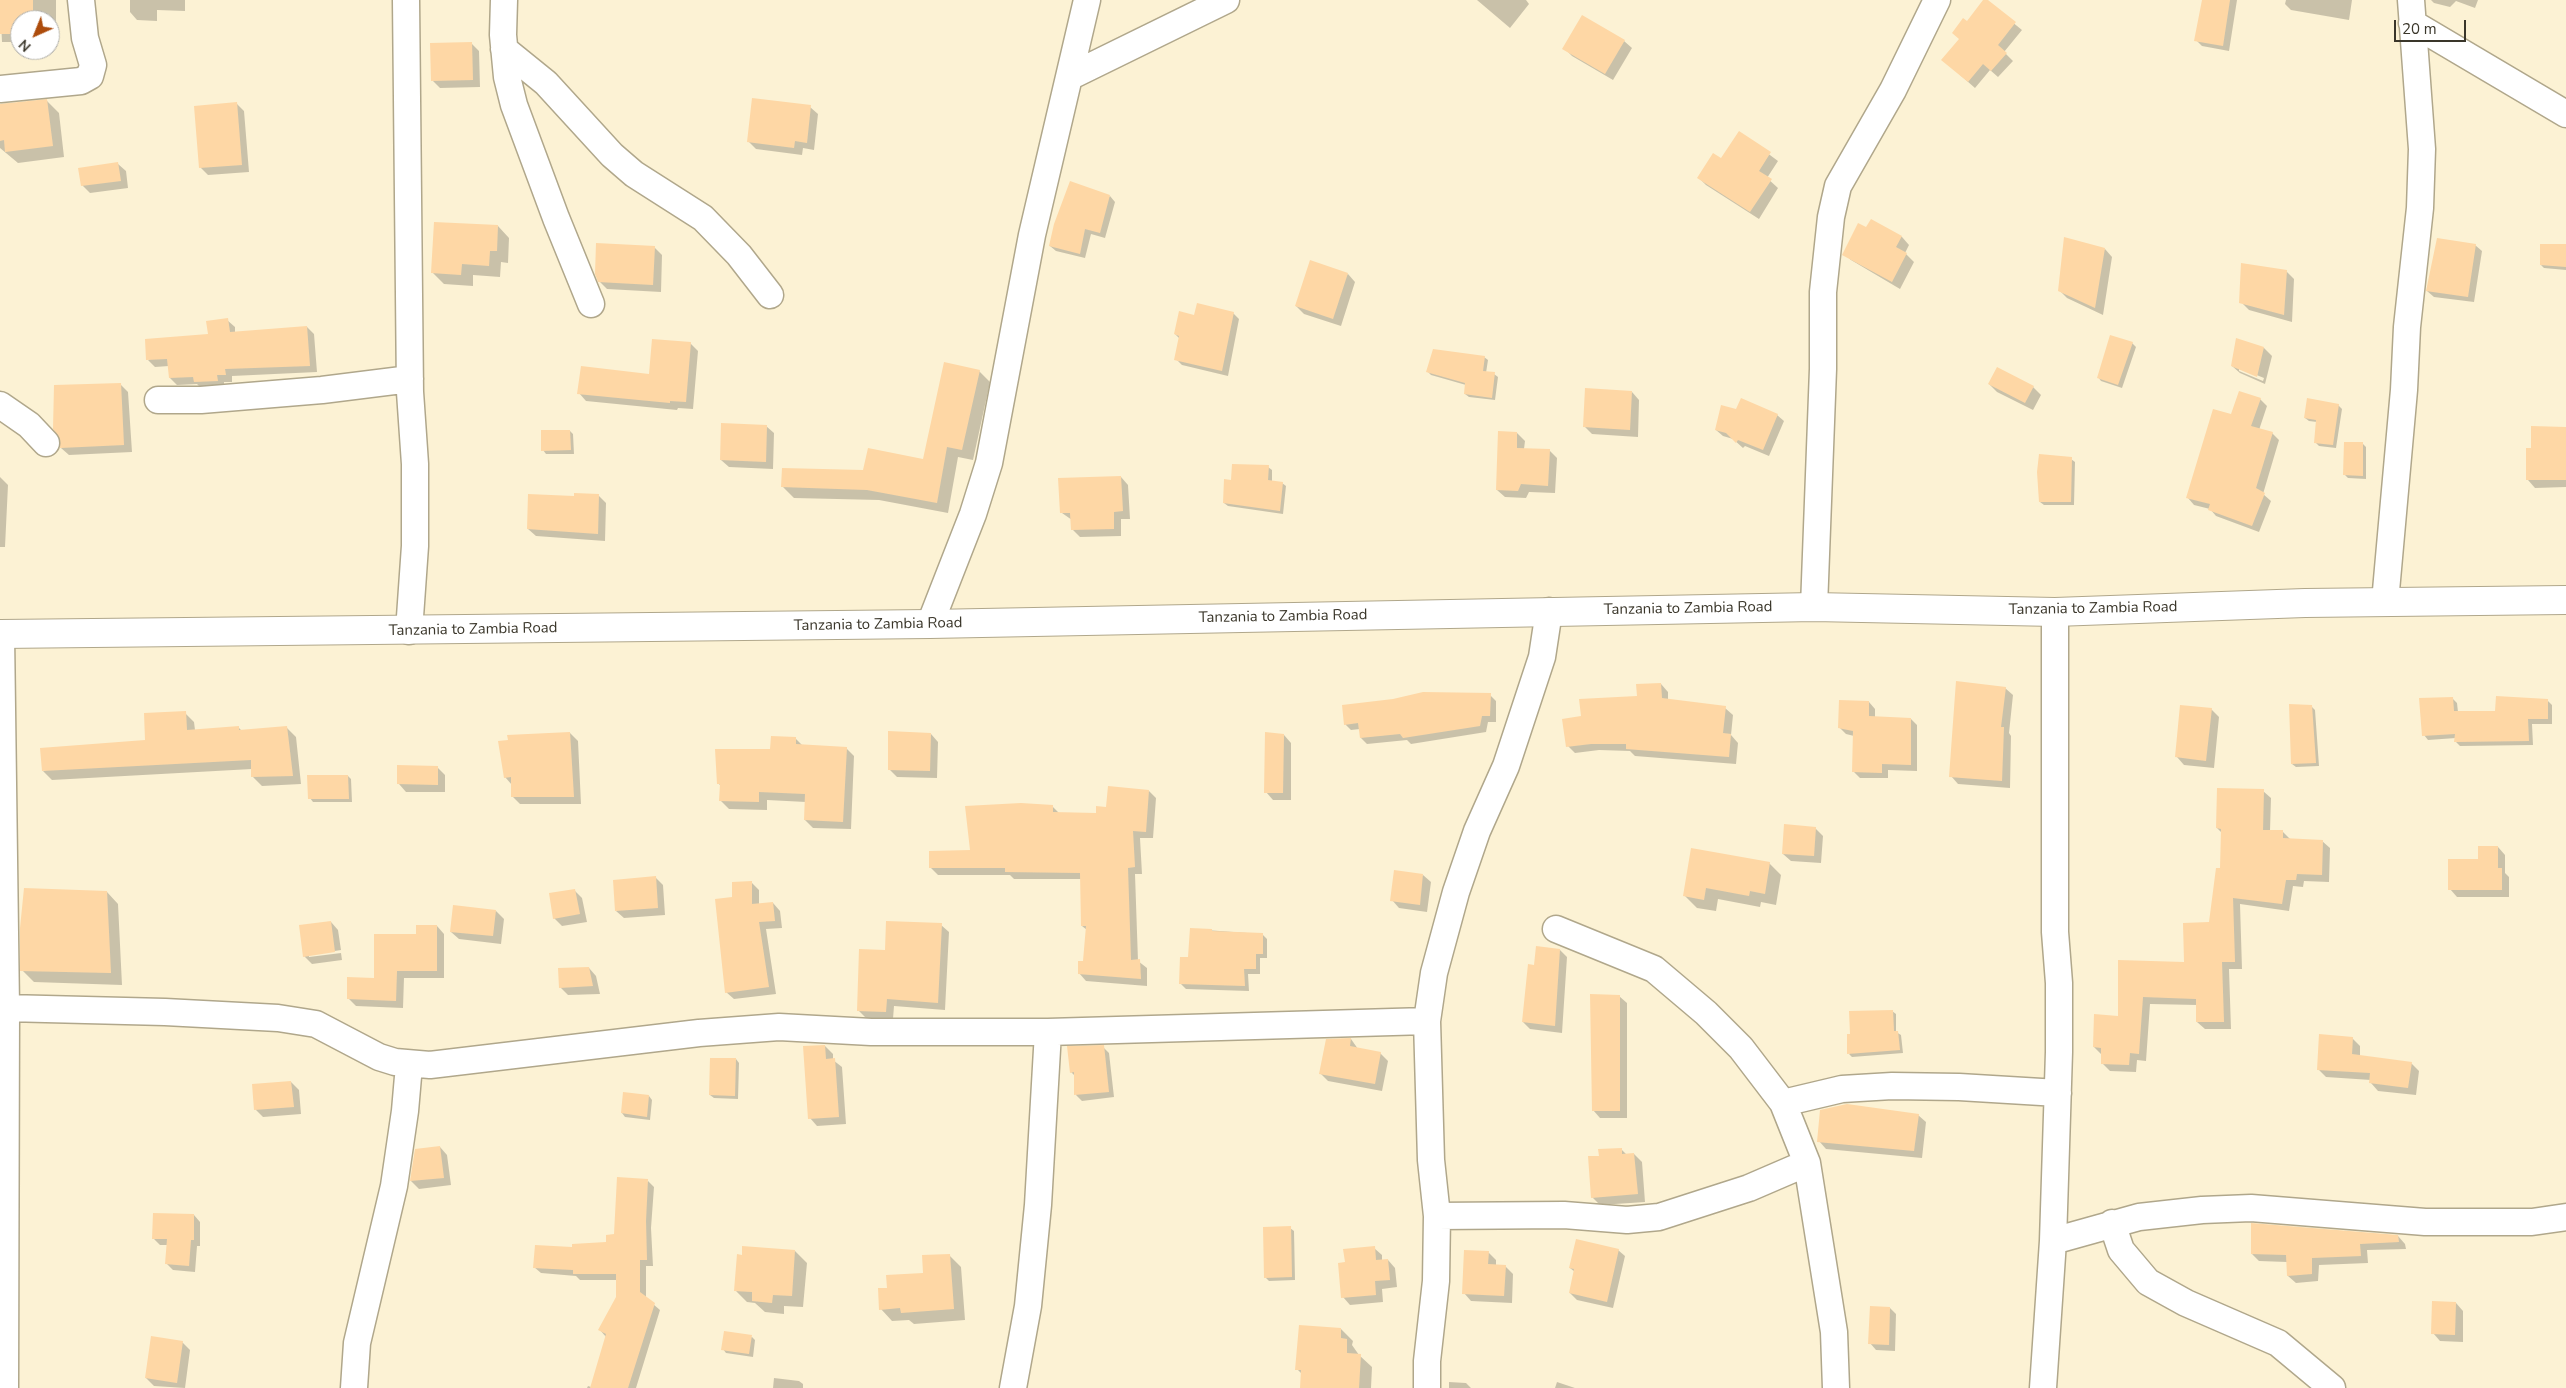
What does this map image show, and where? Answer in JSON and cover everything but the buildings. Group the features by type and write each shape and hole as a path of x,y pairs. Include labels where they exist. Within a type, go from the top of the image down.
{"highway":[{"name":"Tanzania to Zambia Road","path":"1,634 930,624 1814,607 2056,612 2385,602 2566,600"}],"street":[{"path":"0,89 72,83 90,76 93,65 85,38 81,0"},
{"path":"406,0 410,379 415,464 414,546 409,631"},
{"path":"504,0 504,49 507,77 514,105 556,218 591,304"},
{"path":"930,624 973,514 989,463 1032,235 1088,0"},
{"path":"1069,77 1226,0"},
{"path":"1814,607 1823,369 1823,292 1830,217 1838,186 1893,90 1937,0"},
{"path":"2411,12 2566,114"},
{"path":"2385,602 2404,390 2407,327 2420,208 2422,149 2411,12"},
{"path":"504,49 526,64 546,83 612,155 634,174 703,218 739,255 770,295"},
{"path":"158,400 201,400 322,390 410,379"},
{"path":"0,404 29,426 46,443"},
{"path":"1426,1388 1436,1281 1437,1216 1431,1160 1427,1021 1434,973 1456,892 1477,831 1506,766 1542,657 1549,612"},
{"path":"2043,1388 2054,1241 2060,983 2055,932 2056,612"},
{"path":"1,634 6,1008 5,1388"},
{"path":"1556,928 1654,970 1706,1013 1741,1048 1783,1103 1807,1163 1819,1225 1834,1332 1836,1388"},
{"path":"6,1008 165,1012 278,1018 316,1024 379,1057 409,1065 430,1065 690,1034 778,1026 871,1032 1048,1032 1427,1021"},
{"path":"1013,1388 1028,1306 1038,1205 1048,1032"},
{"path":"354,1388 357,1343 394,1186 405,1111 409,1065"},
{"path":"1783,1103 1842,1089 1892,1086 1959,1087 2058,1093"},
{"path":"1437,1216 1564,1215 1627,1220 1659,1217 1749,1188 1807,1163"},
{"path":"2054,1241 2112,1223 2139,1217 2202,1210 2251,1208 2425,1222 2532,1222 2566,1217"},
{"path":"2112,1223 2121,1250 2148,1282 2186,1303 2278,1342 2332,1388"}]}
